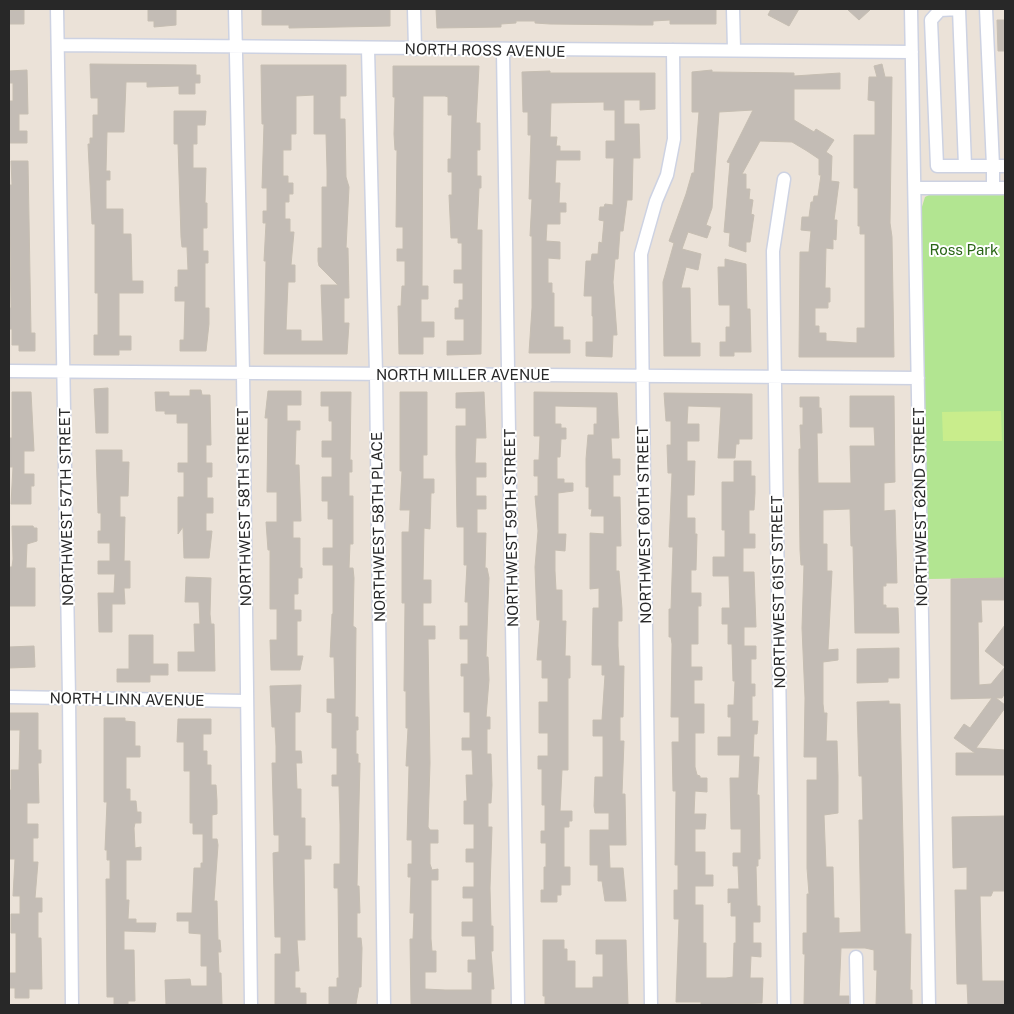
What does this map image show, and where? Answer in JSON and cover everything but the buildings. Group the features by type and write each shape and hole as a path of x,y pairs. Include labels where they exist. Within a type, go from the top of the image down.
{"street":[{"name":"NORTHWEST 57TH STREET","path":"57,9 69,697 72,1005"},
{"name":"NORTHWEST 58TH STREET","path":"235,9 251,1005"},
{"path":"414,9 415,49"},
{"path":"734,9 734,50"},
{"name":"NORTHWEST 62ND STREET","path":"911,9 929,1005"},
{"path":"965,166 959,9 940,10 931,20 936,166 965,166 999,166"},
{"path":"915,188 999,188 999,166 986,9"},
{"name":"NORTH ROSS AVENUE","path":"58,45 503,51 734,50 912,52"},
{"name":"NORTHWEST 58TH PLACE","path":"368,49 376,373 384,1005"},
{"name":"NORTHWEST 60TH STREET","path":"651,1005 641,254 656,201 667,175 674,139 673,50"},
{"name":"NORTHWEST 59TH STREET","path":"503,51 518,1005"},
{"name":"NORTHWEST 61ST STREET","path":"784,179 773,251 784,1005"},
{"name":"NORTH MILLER AVENUE","path":"9,371 918,378"},
{"name":"NORTH LINN AVENUE","path":"9,697 246,701"},
{"path":"856,957 857,1005"}],"green space":[{"name":"Ross Park","path":"931,194 1005,195 1005,578 927,579 921,210 925,197"},
{"path":"1001,411 1002,441 943,441 942,412"}]}
